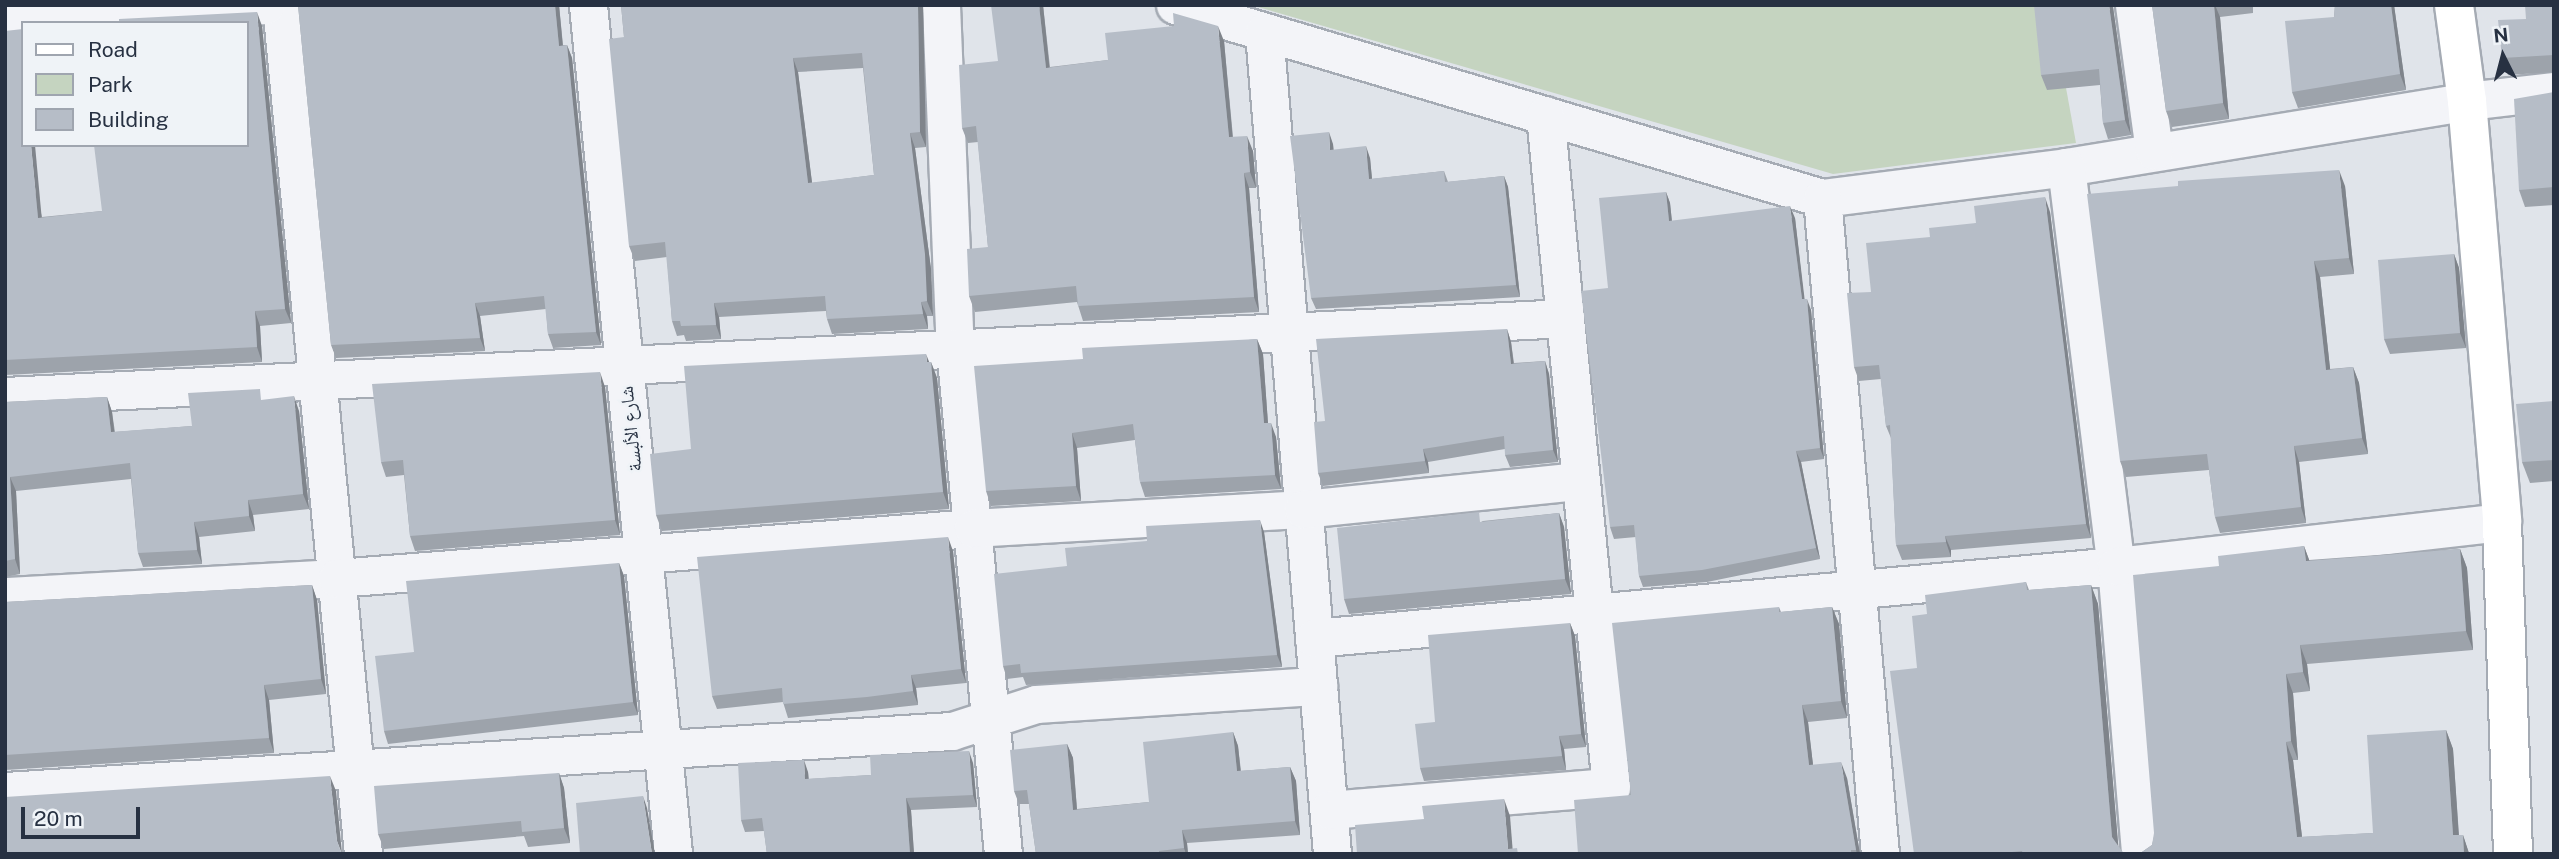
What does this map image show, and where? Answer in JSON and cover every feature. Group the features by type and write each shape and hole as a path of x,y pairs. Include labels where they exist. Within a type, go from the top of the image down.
{"main road":[{"path":"2454,5 2467,101 2502,522 2513,854"}],"street":[{"path":"5,20 266,5"},
{"path":"281,5 363,854"},
{"name":"شارع الألبسة","path":"588,5 673,854"},
{"path":"941,5 955,348 1003,854"},
{"path":"1175,5 1822,198 2066,167 2467,101 2554,92"},
{"path":"2134,5 2154,151"},
{"path":"1264,32 1332,854"},
{"path":"1329,810 1611,787 1545,116"},
{"path":"2066,167 2116,566 2140,854"},
{"path":"1822,198 1857,587 1857,621 1880,854"},
{"path":"5,396 1565,318"},
{"path":"5,596 337,578 973,528 1303,509 1581,481"},
{"path":"1314,638 1596,614 1857,587 2116,566 2502,522"},
{"path":"5,791 355,770 662,747 952,731 988,717 1036,704 1318,686"}],"green space":[{"path":"1251,5 2051,5 2076,143 1833,174"}],"building":[{"path":"298,5 555,5 559,46 567,45 596,332 548,334 544,296 475,303 480,338 331,345"},
{"path":"621,5 918,5 920,132 910,133 925,254 927,301 921,302 923,314 827,319 825,296 714,303 716,325 681,326 680,321 672,321 665,242 629,246 609,39 624,37","holes":["862,53 874,175 808,183 793,58"]},
{"path":"991,5 1039,5 1046,68 1108,60 1105,33 1174,26 1173,13 1218,26 1229,137 1247,136 1250,172 1244,173 1254,297 1078,306 1076,286 969,296 967,249 988,247 976,126 962,128 959,65 998,61"},
{"path":"2034,5 2109,5 2125,120 2103,123 2099,69 2041,75"},
{"path":"2152,5 2214,5 2223,103 2166,111"},
{"path":"2335,5 2391,5 2400,74 2292,92 2285,21 2334,17"},
{"path":"2525,5 2554,5 2554,55 2502,58 2498,20 2526,19"},
{"path":"257,12 285,309 255,311 257,347 5,360 5,31 21,29 21,147 31,147 38,218 102,211 94,147 248,147 248,21 119,19"},
{"path":"2554,92 2554,187 2519,190 2514,99"},
{"path":"1329,132 1330,150 1366,146 1369,179 1444,171 1445,182 1504,176 1516,285 1311,298 1290,136"},
{"path":"2339,170 2349,258 2314,261 2326,370 2353,367 2362,438 2294,446 2301,507 2215,517 2207,454 2120,461 2087,194 2178,186 2178,181"},
{"path":"1666,192 1669,221 1790,206 1802,299 1807,299 1820,448 1796,451 1816,548 1702,570 1639,576 1634,525 1610,527 1581,291 1608,288 1599,198"},
{"path":"2045,197 2086,524 1945,536 1946,542 1896,545 1890,425 1886,426 1879,365 1854,367 1847,293 1871,292 1866,243 1930,237 1929,228 1976,223 1974,206"},
{"path":"2454,254 2460,333 2384,339 2378,260"},
{"path":"1507,329 1511,364 1545,361 1553,450 1505,455 1504,436 1423,449 1425,461 1318,473 1314,422 1325,421 1316,339"},
{"path":"1257,339 1264,423 1271,423 1275,475 1140,482 1133,424 1072,433 1076,486 986,491 974,366 1083,359 1082,348"},
{"path":"926,354 927,362 931,362 943,492 656,515 650,454 691,449 684,366"},
{"path":"600,372 615,520 410,536 403,460 381,462 372,384"},
{"path":"260,389 261,400 294,396 303,494 248,500 249,516 194,522 197,550 138,553 130,463 10,477 15,559 5,561 5,402 107,397 111,432 192,426 188,393"},
{"path":"2554,401 2554,460 2522,462 2516,404"},
{"path":"1479,512 1480,522 1559,513 1565,579 1344,599 1337,528"},
{"path":"1260,520 1277,655 1021,673 1020,664 1003,666 994,574 1067,566 1065,548 1147,541 1146,526"},
{"path":"948,537 961,669 911,675 913,691 867,697 783,704 782,688 712,696 697,557"},
{"path":"2304,546 2306,561 2460,549 2466,631 2300,645 2303,672 2286,674 2291,741 2286,742 2297,837 2373,833 2367,735 2446,730 2453,835 2463,835 2464,854 2139,854 2152,845 2154,833 2133,575 2219,566 2218,556"},
{"path":"619,563 633,702 384,731 375,656 414,652 406,581"},
{"path":"2026,582 2027,590 2091,585 2112,837 2124,854 2023,854 2022,851 1992,854 1914,854 1890,671 1917,668 1912,616 1927,614 1925,595"},
{"path":"312,585 321,679 264,685 269,738 5,755 5,602"},
{"path":"1779,607 1779,612 1832,607 1841,701 1802,705 1809,765 1841,762 1856,850 1851,850 1851,854 1578,854 1574,800 1631,795 1612,623"},
{"path":"1570,623 1581,734 1559,736 1562,756 1420,768 1415,724 1435,722 1428,635"},
{"path":"1233,732 1237,771 1290,767 1295,821 1182,830 1184,848 1159,851 1159,854 1036,854 1027,790 1014,791 1010,750 1067,744 1073,810 1149,802 1143,742"},
{"path":"969,751 973,795 906,798 910,854 767,854 762,818 741,820 738,763 804,760 805,779 871,775 870,755"},
{"path":"559,773 564,828 522,832 521,821 378,834 374,786"},
{"path":"330,776 337,841 344,854 5,854 5,797"},
{"path":"643,796 652,854 580,854 576,803"},
{"path":"1504,799 1508,849 1517,848 1518,854 1357,854 1355,825 1424,819 1422,806"}]}
